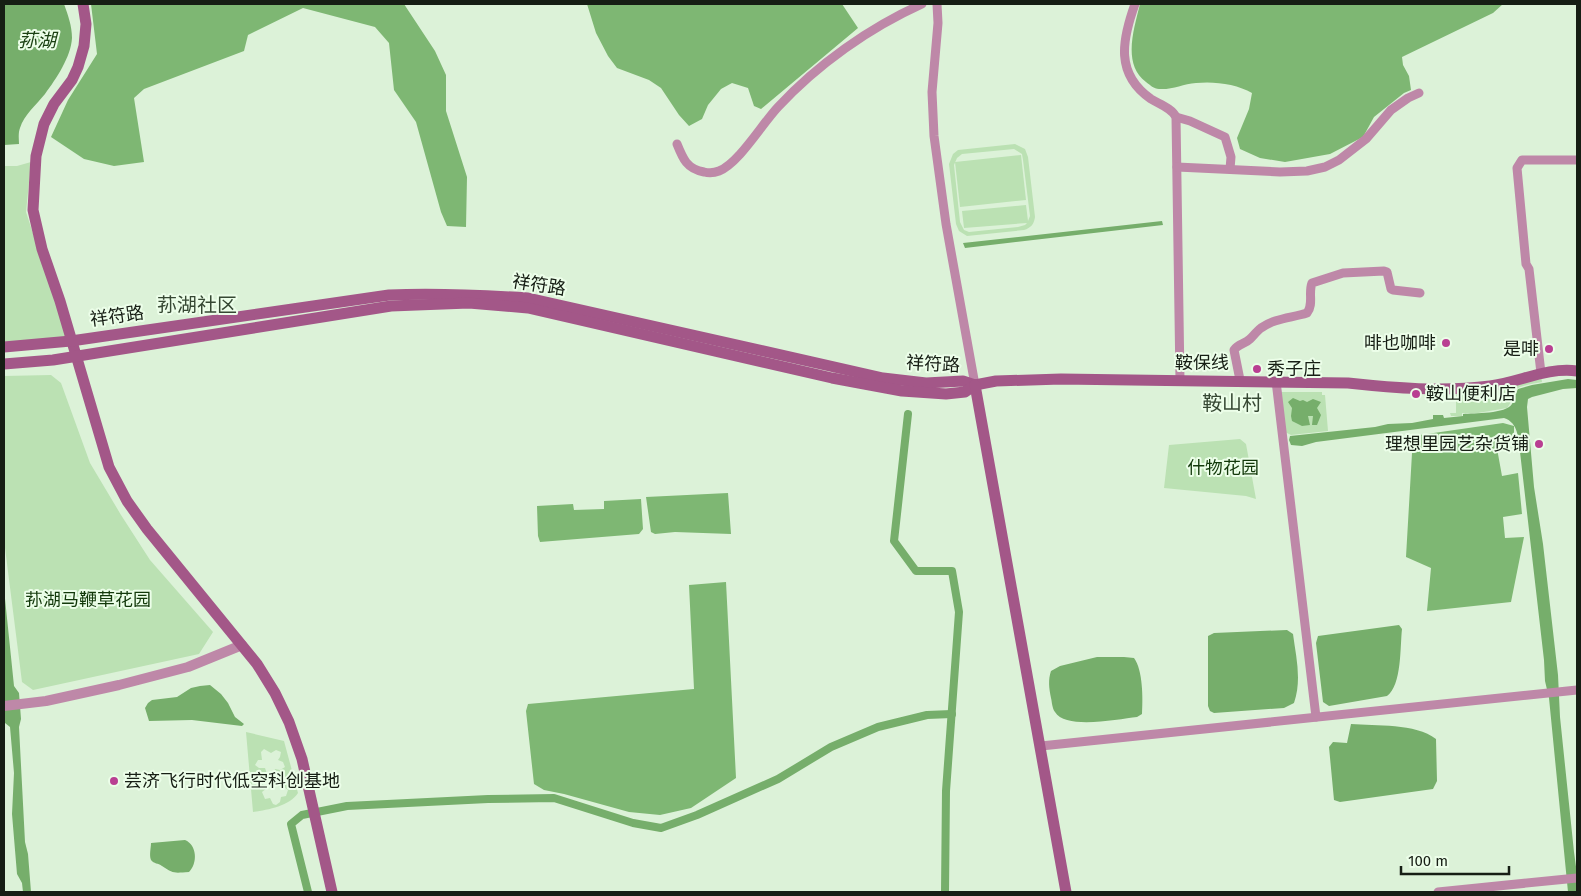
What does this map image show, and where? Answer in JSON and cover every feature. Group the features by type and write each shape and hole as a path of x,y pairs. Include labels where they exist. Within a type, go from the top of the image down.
{"main road":[{"path":"82,4 86,24 84,46 75,73 54,104 44,124 36,156 33,210 42,249 72,340 109,467 127,501 147,529 257,664 276,693 302,759 332,892"},
{"name":"祥符路","path":"4,348 389,295 470,294 528,298 883,378 926,383 963,381 975,385"},
{"name":"祥符路","path":"4,364 53,360 391,306 469,303 528,308 804,372 895,390 946,394 965,392 975,385"},
{"name":"鞍保线","path":"975,385 996,381 1061,379 1240,380 1348,382 1383,386 1465,389 1492,386 1540,373 1577,371"},
{"path":"975,385 1066,892"}],"street":[{"path":"677,144 688,166 696,171 708,173 718,171 730,164 778,107 822,66 864,35 898,14 922,4"},
{"path":"937,4 938,23 932,92 934,136 946,224 975,385"},
{"path":"1135,4 1125,43 1124,53 1127,71 1131,80 1138,88 1174,113 1176,117 1180,380"},
{"path":"1177,166 1289,172 1325,167 1339,160 1366,139 1391,110 1419,93"},
{"path":"1176,117 1226,137 1231,157 1230,169"},
{"path":"1540,373 1530,269 1526,264 1517,168 1522,160 1577,160"},
{"path":"1240,380 1235,347 1250,339 1268,323 1306,313 1310,308 1310,286 1312,283 1343,274 1384,271 1389,275 1392,290 1420,293"},
{"path":"1276,381 1316,717"},
{"path":"4,706 46,701 118,685 188,667 242,645"},
{"path":"1040,746 1577,690"},
{"path":"1438,892 1577,878"}],"green space":[{"path":"1015,144 1025,149 1028,157 1035,217 1030,227 1024,230 967,236 959,231 956,224 949,164 953,154 958,150","holes":["1014,149 1022,154 1030,216 1028,221 1026,205 962,211 964,228 1027,223 1018,227 969,232 964,230 960,222 954,165 957,158 962,154"]},
{"path":"1021,155 1026,200 960,207 955,162"},
{"path":"31,162 26,212 67,337 4,343 4,166 17,166"},
{"name":"荪湖马鞭草花园","path":"51,375 61,383 90,463 121,515 150,560 213,632 199,654 33,690 22,682 4,540 4,376"},
{"path":"1541,375 1542,382 1522,386 1515,390 1507,408 1478,413 1462,413 1462,416 1451,416 1450,413 1456,413 1456,391"},
{"path":"1281,392 1322,392 1322,395 1325,395 1328,431 1291,435 1285,432"},
{"name":"什物花园","path":"1240,439 1246,444 1256,499 1246,496 1164,488 1169,445"},
{"path":"246,732 284,741 298,793 284,804 271,809 253,812","holes":["264,749 271,753 276,750 281,752 278,760 283,762 285,767 280,770 275,769 271,776 267,774 265,768 259,768 255,765 258,760 262,760 261,752","275,777 281,777 284,782 283,786 288,790 286,796 281,797 280,802 276,805 273,804 270,798 265,799 262,792 267,788 263,785 264,780 269,779 273,782"]}],"shaded area":[{"path":"91,4 404,4 435,51 446,75 446,111 467,177 466,227 447,226 441,212 416,122 394,90 389,43 375,27 303,8 248,35 244,51 144,89 134,98 144,162 114,166 84,159 51,137 68,100 97,54"},
{"path":"587,4 842,4 858,28 761,109 754,106 748,88 732,83 721,89 708,105 702,119 689,126 679,115 661,88 649,80 617,68 608,56 596,33"},
{"path":"1140,4 1503,4 1493,13 1402,57 1403,65 1409,76 1411,90 1404,93 1374,117 1363,137 1330,154 1285,162 1260,158 1240,149 1237,138 1249,109 1252,93 1232,85 1210,82 1157,89 1139,75 1134,66 1132,46"},
{"path":"1503,423 1514,426 1514,440 1496,443 1502,476 1518,473 1522,514 1503,517 1505,538 1524,537 1511,602 1427,611 1431,568 1406,557 1413,436"},
{"path":"728,493 731,534 675,532 655,534 651,532 646,497"},
{"path":"641,499 643,529 639,534 540,542 537,506 573,504 574,510 604,509 604,501"},
{"path":"726,582 736,778 691,808 660,815 629,812 544,790 534,784 526,711 528,704 694,689 689,585"}],"water":[{"name":"荪湖","path":"4,4 64,4 71,25 72,38 69,53 58,75 22,123 19,132 19,144 4,145"},
{"path":"1162,221 1163,225 965,248 963,243"},
{"path":"1568,379 1577,380 1577,388 1563,389 1532,397 1528,399 1527,407 1534,487 1543,544 1558,675 1560,717 1577,874 1577,892 1568,892 1549,698 1545,681 1520,452 1518,437 1513,424 1504,418 1316,442 1302,446 1291,445 1289,440 1290,436 1388,424 1412,423 1433,419 1433,415 1443,415 1444,418 1503,410 1512,404 1518,389"},
{"path":"1293,398 1307,402 1313,399 1321,402 1317,408 1321,415 1317,425 1312,425 1313,416 1308,416 1310,425 1302,426 1292,421 1292,408 1288,402"},
{"path":"4,589 14,686 19,693 25,842 28,854 31,892 23,892 22,883 17,874 12,814 14,773 10,727 5,723 4,715"},
{"path":"1399,625 1402,629 1398,675 1392,691 1387,696 1329,706 1323,702 1316,643 1318,636"},
{"path":"1287,630 1293,634 1298,668 1298,686 1294,703 1284,708 1214,713 1210,711 1208,706 1208,636 1214,633"},
{"path":"1097,657 1134,658 1141,677 1142,714 1137,717 1118,720 1081,722 1070,721 1055,712 1049,687 1051,671 1060,666"},
{"path":"210,685 221,694 235,717 244,724 242,726 192,720 149,721 145,708 152,700 177,697 191,688"},
{"path":"1351,724 1406,728 1417,730 1436,739 1437,781 1433,789 1340,802 1334,800 1329,747 1333,742 1347,743"},
{"path":"185,840 192,846 195,854 194,864 189,872 172,872 151,860 151,843"}],"waterway":[{"path":"908,414 894,541 916,571 952,571 959,612 946,791 945,892"},
{"path":"308,892 291,824 302,815 347,806 488,799 554,798 633,823 661,828 697,815 778,779 831,747 878,727 927,715 952,714"}],"place":[{"name":"啡也咖啡","path":"1446,343"},
{"name":"是啡","path":"1549,349"},
{"name":"秀子庄","path":"1257,369"},
{"name":"鞍山便利店","path":"1416,394"},
{"name":"理想里园艺杂货铺","path":"1539,444"},
{"name":"芸济飞行时代低空科创基地","path":"114,781"}],"district":[{"name":"荪湖社区","path":"197,305"},
{"name":"鞍山村","path":"1232,403"}]}
